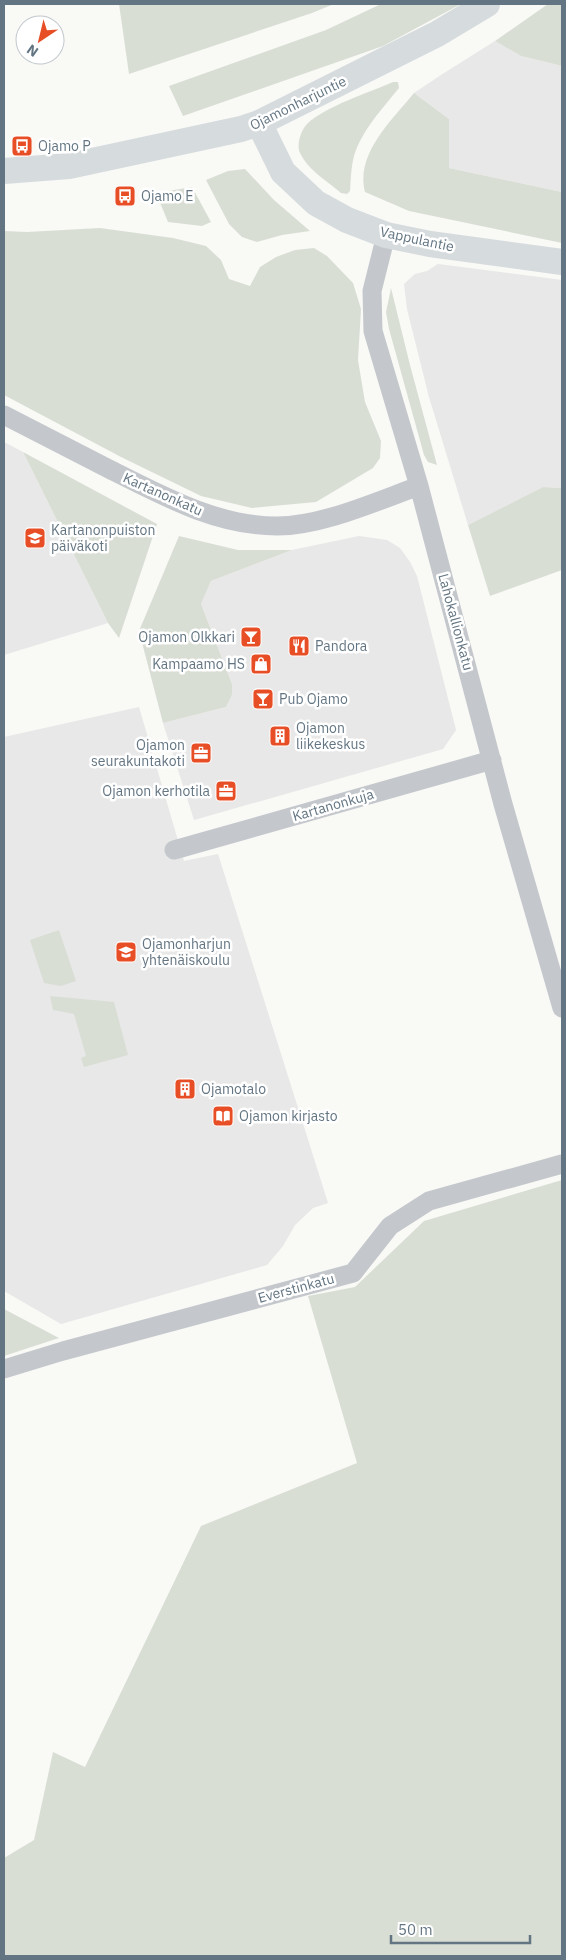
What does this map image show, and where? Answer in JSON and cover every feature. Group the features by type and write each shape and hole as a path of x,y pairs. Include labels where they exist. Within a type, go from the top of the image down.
{"main road":[{"name":"Ojamonharjuntie","path":"4,171 69,166 241,129 258,123 437,34 487,4"},
{"name":"Vappulantie","path":"258,123 283,172 316,203 347,220 386,235 430,244 562,262"}],"street":[{"name":"Lahokallionkatu","path":"386,235 372,291 373,331 420,486 492,760 562,1008"},
{"name":"Kartanonkatu","path":"4,415 181,504 213,516 245,523 278,526 315,520 351,510 420,486"},
{"name":"Kartanonkuja","path":"174,850 492,760"},
{"name":"Everstinkatu","path":"4,1369 73,1348 352,1273 390,1226 429,1201 562,1164"}],"shaded area":[{"path":"119,4 334,4 129,74"},
{"path":"381,4 461,4 383,46 183,116 169,86 326,30"},
{"path":"548,4 562,4 562,66 521,56 495,41"},
{"path":"495,41 521,56 562,66 562,192 449,168 449,119 414,93"},
{"path":"393,82 398,82 399,88 362,137 353,160 350,191 347,194 341,193 313,170 303,159 299,146 303,130 307,124 324,112"},
{"path":"414,93 449,119 449,168 562,192 562,243 409,211 365,192 363,178 365,164 370,151 386,126"},
{"path":"245,169 274,200 310,231 282,235 257,242 242,237 229,224 206,180 228,171"},
{"path":"192,187 211,222 202,226 168,222 156,193"},
{"path":"100,228 173,238 206,246 221,260 229,279 250,286 260,267 276,257 295,250 314,248 327,256 353,283 361,309 358,360 365,402 381,441 380,458 373,468 316,502 252,508 201,496 121,457 4,395 4,231 27,232"},
{"path":"438,264 562,280 562,488 543,487 468,525 429,397 407,309 404,284 415,274 427,271"},
{"path":"391,288 437,465 428,462 424,455 389,329 386,312"},
{"name":"Kartanonpuiston päiväkoti","path":"4,442 23,452 108,623 4,655"},
{"path":"23,452 157,524 119,638 108,623"},
{"path":"543,487 562,488 562,570 490,596 468,525"},
{"path":"179,536 238,550 292,550 211,581 201,604 232,684 232,695 226,707 163,723 139,631"},
{"path":"359,536 387,540 400,548 417,576 456,730 443,749 194,820 163,723 226,707 232,695 232,684 201,604 211,581 292,550"},
{"name":"Ojamonharjun yhtenäiskoulu","path":"139,707 184,861 218,854 328,1203 313,1208 295,1225 283,1246 267,1265 61,1324 4,1291 4,737"},
{"path":"59,930 76,981 61,986 44,983 30,940"},
{"path":"50,996 114,1002 128,1055 84,1067 81,1058 86,1056 74,1014 53,1010"},
{"path":"562,1180 562,1956 4,1956 4,1858 34,1840 53,1752 85,1767 201,1526 357,1463 308,1296 355,1287 424,1221"},
{"path":"4,1309 59,1338 4,1356"}],"place":[{"name":"Ojamo P","path":"22,146"},
{"name":"Ojamo E","path":"125,196"},
{"name":"Kartanonpuiston päiväkoti","path":"35,538"},
{"name":"Ojamon Olkkari","path":"251,637"},
{"name":"Pandora","path":"299,646"},
{"name":"Kampaamo HS","path":"261,664"},
{"name":"Pub Ojamo","path":"263,699"},
{"name":"Ojamon liikekeskus","path":"280,736"},
{"name":"Ojamon seurakuntakoti","path":"201,753"},
{"name":"Ojamon kerhotila","path":"226,791"},
{"name":"Ojamonharjun yhtenäiskoulu","path":"126,952"},
{"name":"Ojamotalo","path":"185,1089"},
{"name":"Ojamon kirjasto","path":"223,1116"}]}
